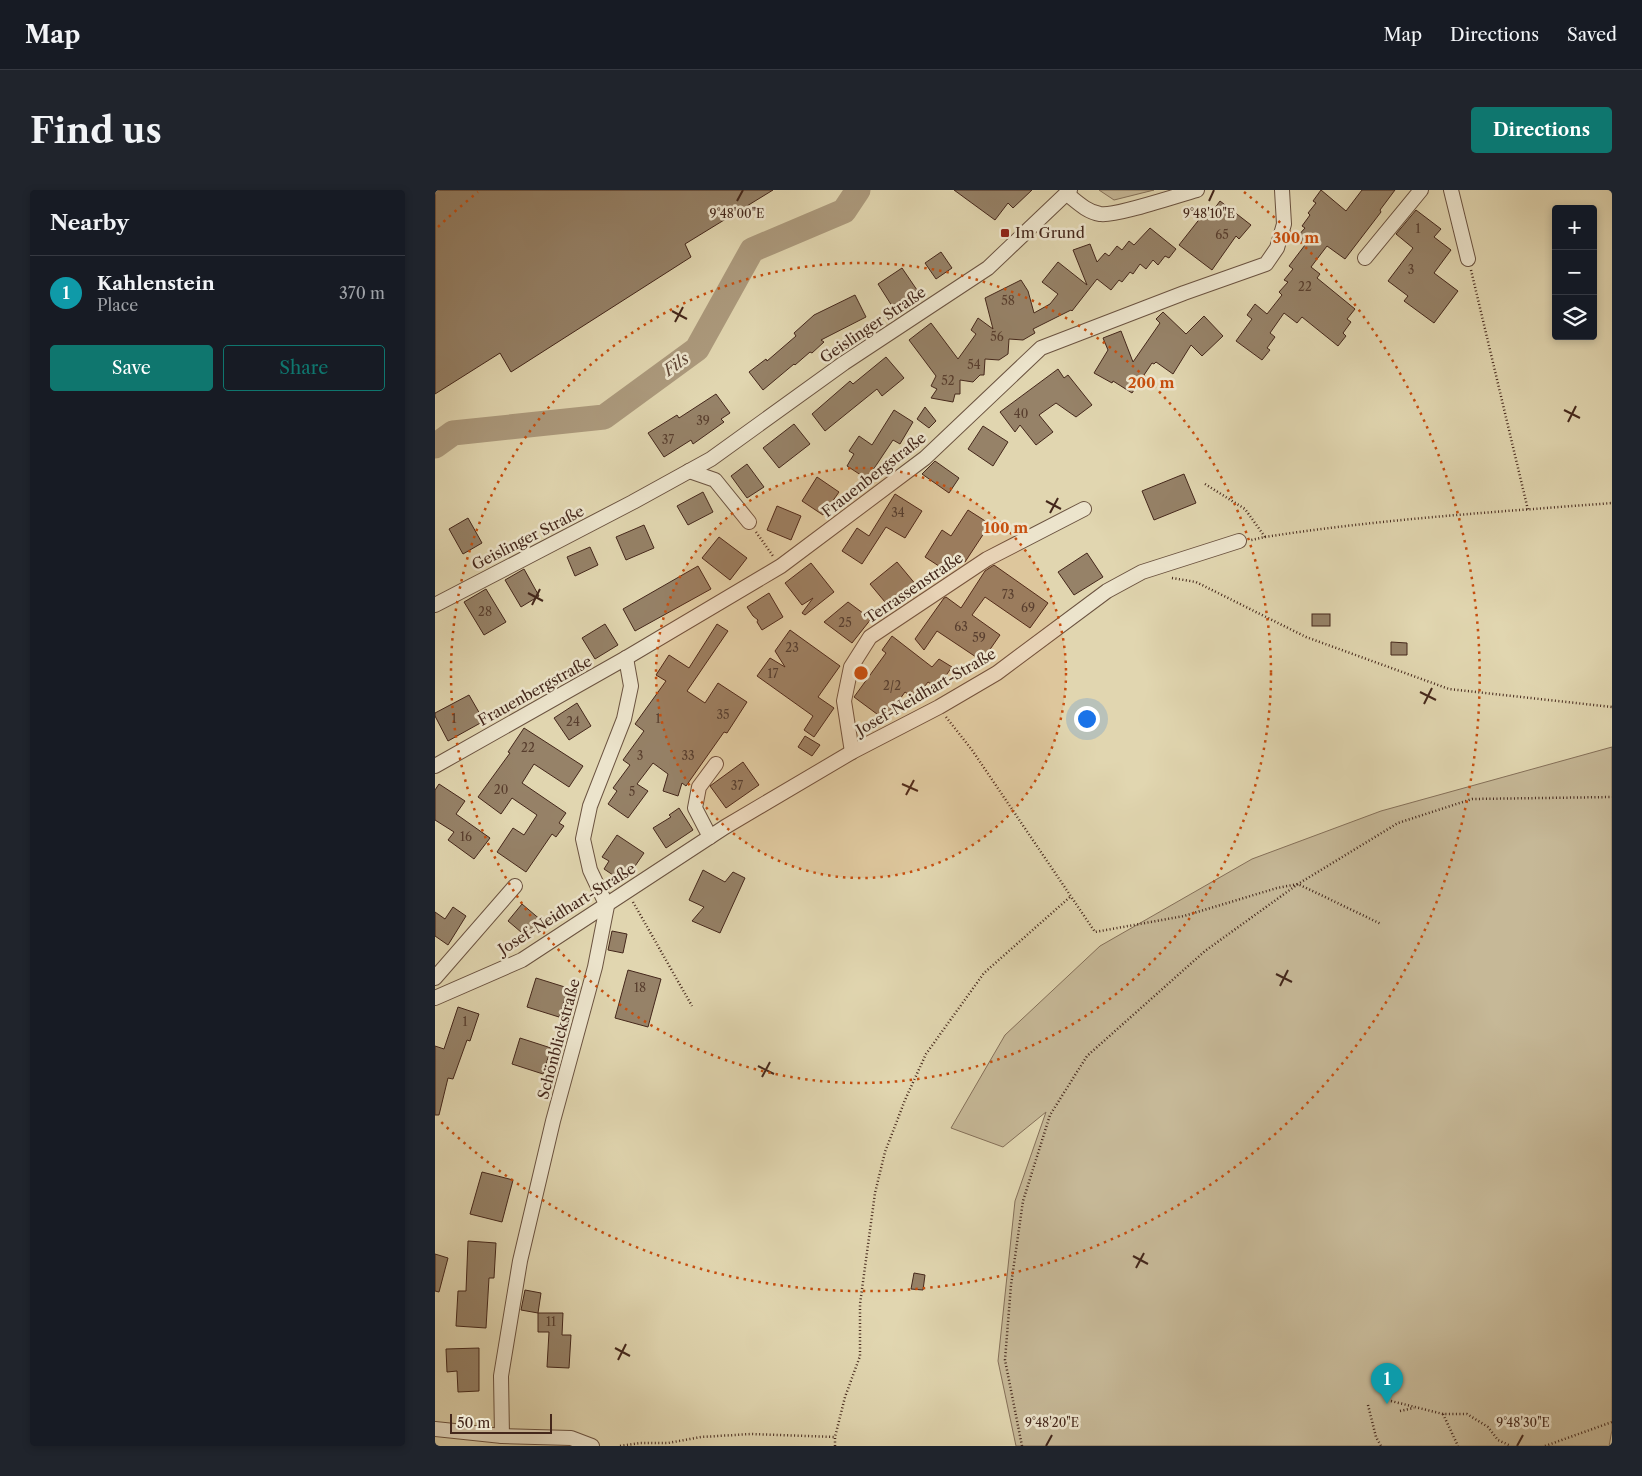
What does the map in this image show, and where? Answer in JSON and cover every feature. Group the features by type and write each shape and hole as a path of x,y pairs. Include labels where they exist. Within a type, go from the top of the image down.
{"street":[{"name":"Geislinger Straße","path":"435,605 633,502 711,459 844,363 988,268 1069,192 1090,211 1101,215 1197,190"},
{"name":"Frauenbergstraße","path":"437,762 626,658 781,566 917,464 1041,348 1184,293 1266,264 1277,248 1284,224 1282,190"},
{"path":"1365,258 1421,190"},
{"path":"1451,190 1468,259"},
{"path":"689,471 715,480 752,526"},
{"name":"Terrassenstraße","path":"852,752 844,701 851,667 870,637 987,559 1084,509"},
{"name":"Josef-Neidhart-Straße","path":"435,998 522,960 710,837 852,752 939,708 997,673 1107,591 1142,572 1239,542"},
{"path":"607,906 590,870 583,839 590,806 624,719 631,686 626,658"},
{"path":"710,837 695,808 699,787 716,764"},
{"path":"435,978 515,886"},
{"name":"Schönblickstraße","path":"501,1436 501,1376 520,1261 553,1121 595,967 607,906"},
{"path":"435,1429 501,1436 571,1438 592,1446"}],"path":[{"path":"1468,259 1528,510"},
{"path":"1205,484 1245,509 1265,537"},
{"path":"1239,542 1320,528 1403,519 1612,503"},
{"path":"752,526 775,558"},
{"path":"1169,577 1196,582 1306,637 1449,689 1612,707"},
{"path":"939,708 972,750 1095,932 1183,916 1277,888 1298,884 1381,924"},
{"path":"1022,1446 1005,1360 1011,1285 1023,1201 1050,1115 1087,1056 1205,951 1298,884 1398,823 1472,799 1612,796"},
{"path":"627,892 692,1006"},
{"path":"835,1446 835,1437 845,1397 860,1356 860,1304 875,1193 885,1152 905,1100 926,1054 984,973 1070,897"},
{"path":"1391,1401 1443,1414 1467,1414 1488,1427 1498,1440 1511,1446"},
{"path":"1368,1405 1376,1437 1381,1446"},
{"path":"1400,1411 1416,1408"},
{"path":"1443,1414 1458,1446"},
{"path":"1545,1446 1612,1422"},
{"path":"620,1446 640,1443 668,1443 701,1437 751,1434 835,1437"}],"shaded area":[{"path":"1099,190 1154,190 1114,200"},
{"path":"1612,747 1612,1430 1609,1446 1016,1446 998,1361 1015,1201 1046,1112 1003,1147 951,1128 1005,1035 1100,946 1252,859 1381,811"}],"building":[{"path":"435,190 773,190 685,244 691,257 511,372 500,353 435,394"},
{"path":"954,190 1032,190 1013,208 1008,203 995,220"},
{"path":"1321,190 1346,211 1362,190 1395,190 1380,210 1381,212 1345,259 1327,246 1311,267 1320,274 1317,278 1355,309 1347,319 1351,322 1343,333 1346,336 1338,346 1302,317 1297,323 1284,313 1270,333 1275,337 1267,348 1270,350 1262,360 1236,341 1252,319 1247,315 1255,304 1267,314 1282,295 1279,292 1288,282 1284,280 1293,269 1289,266 1305,245 1296,238 1305,228 1302,226 1310,215 1308,213 1316,203 1313,201"},
{"path":"1220,201 1251,225 1239,239 1236,236 1212,270 1179,245 1205,212 1209,216"},
{"path":"1416,210 1441,229 1434,237 1451,250 1434,273 1458,291 1434,323 1404,301 1408,296 1388,281 1413,248 1396,234"},
{"path":"1150,228 1176,249 1169,258 1165,256 1158,265 1153,260 1146,269 1140,264 1133,274 1130,272 1122,282 1119,280 1111,290 1097,279 1072,311 1033,329 1035,333 1023,340 1009,339 1008,354 999,360 985,359 984,375 980,375 973,382 960,380 960,394 955,394 953,402 931,398 937,389 931,386 936,376 909,340 931,323 958,359 976,334 971,330 978,318 993,329 985,298 1021,280 1028,291 1034,313 1050,304 1058,294 1042,282 1058,262 1087,285 1073,250 1090,244 1097,262 1105,253 1109,256 1117,246 1122,250 1129,241 1134,245"},
{"path":"941,252 952,268 936,279 925,263"},
{"path":"902,268 917,290 892,306 878,284"},
{"path":"855,295 866,317 821,340 824,342 812,353 810,352 794,364 763,390 749,372 766,359 767,361 796,336 794,333 814,315"},
{"path":"1163,312 1186,334 1204,316 1223,336 1202,356 1191,345 1173,374 1156,362 1152,363 1132,393 1113,381 1112,383 1094,373 1108,350 1103,338 1121,331 1133,362 1160,323 1156,319"},
{"path":"886,357 904,378 882,396 877,389 825,431 812,414 850,381 853,384"},
{"path":"1058,369 1064,378 1068,375 1092,405 1076,417 1056,403 1039,415 1053,432 1036,445 1020,425 1015,432 1000,412"},
{"path":"716,394 730,413 721,419 724,422 693,444 691,440 664,457 648,433 677,415 679,418"},
{"path":"925,407 936,421 929,428 917,419"},
{"path":"894,410 913,422 900,444 893,440 867,479 847,466 854,454 849,451 859,436 872,445"},
{"path":"794,424 810,444 779,468 763,448"},
{"path":"983,426 1008,442 993,466 968,449"},
{"path":"935,461 959,478 949,493 922,474"},
{"path":"747,464 764,487 747,498 731,476"},
{"path":"1184,474 1196,503 1154,520 1142,491"},
{"path":"817,477 839,492 823,515 802,501"},
{"path":"703,492 713,512 688,525 677,506"},
{"path":"895,494 922,511 905,538 886,527 862,564 842,551 857,528 869,536"},
{"path":"777,506 801,516 791,540 767,530"},
{"path":"968,510 990,524 965,562 954,555 945,570 925,557 942,530 951,536"},
{"path":"468,518 482,543 463,554 449,529"},
{"path":"644,525 654,548 626,560 616,537"},
{"path":"719,537 747,558 730,580 702,558"},
{"path":"590,547 598,565 575,576 567,557"},
{"path":"1087,553 1103,577 1074,595 1058,572"},
{"path":"897,562 917,586 890,608 870,584"},
{"path":"811,563 834,592 805,615 802,613 813,598 802,605 785,583"},
{"path":"994,565 1048,603 1030,628 985,597 972,615 1000,635 982,661 937,631 924,650 915,639 944,598 946,597 961,608 985,571"},
{"path":"698,566 711,589 635,631 623,609"},
{"path":"524,569 539,596 521,607 505,580"},
{"path":"486,589 506,622 484,635 464,602"},
{"path":"769,593 783,617 762,630 757,622 758,620 747,607"},
{"path":"848,602 871,619 852,643 824,622"},
{"path":"1312,614 1330,614 1330,626 1312,626"},
{"path":"605,624 618,645 595,659 582,638"},
{"path":"717,624 728,631 687,691 705,703 718,683 747,702 727,733 724,732 686,786 682,783 678,796 663,791 668,774 653,763 637,784 648,791 628,818 608,804 617,791 613,788 630,765 623,760 644,731 635,724 666,681 656,675 669,655 689,668"},
{"path":"790,630 840,666 818,697 834,708 814,737 804,730 813,716 757,676 770,658 785,667 775,651"},
{"path":"892,636 932,667 939,659 952,667 937,688 928,682 915,699 905,692 885,720 854,697 886,653 882,650"},
{"path":"1391,642 1407,643 1407,655 1391,655"},
{"path":"469,695 484,721 448,741 435,713"},
{"path":"577,703 591,726 569,740 554,718"},
{"path":"524,728 583,766 569,787 534,764 522,783 566,813 559,823 564,826 556,837 552,834 526,872 497,852 513,828 524,835 537,815 512,798 501,814 478,797 510,753 508,752"},
{"path":"805,736 820,745 812,756 798,747"},
{"path":"743,762 759,785 726,808 710,786"},
{"path":"439,784 465,801 456,814 490,838 474,859 448,840 454,832 435,820 435,790"},
{"path":"679,808 693,830 666,848 653,828 671,817 669,815"},
{"path":"617,835 644,853 631,872 619,879 604,869 609,861 602,857"},
{"path":"703,870 725,882 733,872 745,878 720,933 692,921 704,907 689,900"},
{"path":"522,904 542,921 528,938 508,921"},
{"path":"453,907 466,916 448,945 435,936 435,912 445,919"},
{"path":"612,931 627,934 623,953 608,950"},
{"path":"628,970 661,979 648,1027 615,1018"},
{"path":"536,978 568,988 559,1017 527,1007"},
{"path":"458,1007 479,1014 470,1041 467,1040 453,1079 448,1078 439,1115 435,1115 435,1046 444,1049"},
{"path":"520,1038 551,1048 543,1074 512,1064"},
{"path":"482,1172 513,1180 502,1222 470,1214"},
{"path":"468,1241 496,1243 494,1278 489,1278 486,1328 456,1326 458,1291 466,1291"},
{"path":"435,1254 448,1258 439,1292 435,1291"},
{"path":"914,1273 925,1275 923,1290 911,1289"},
{"path":"525,1290 541,1293 538,1313 521,1310"},
{"path":"538,1313 563,1313 562,1335 571,1335 569,1368 547,1367 549,1332 538,1332"},
{"path":"479,1348 479,1391 458,1392 457,1371 447,1372 446,1349"}],"waterway":[{"name":"Fils","path":"435,446 453,433 604,417 697,349 752,250 844,211 858,190"}],"place":[{"name":"Im Grund","path":"1005,233"},
{"name":"Kahlenstein","path":"1387,1404"}]}
